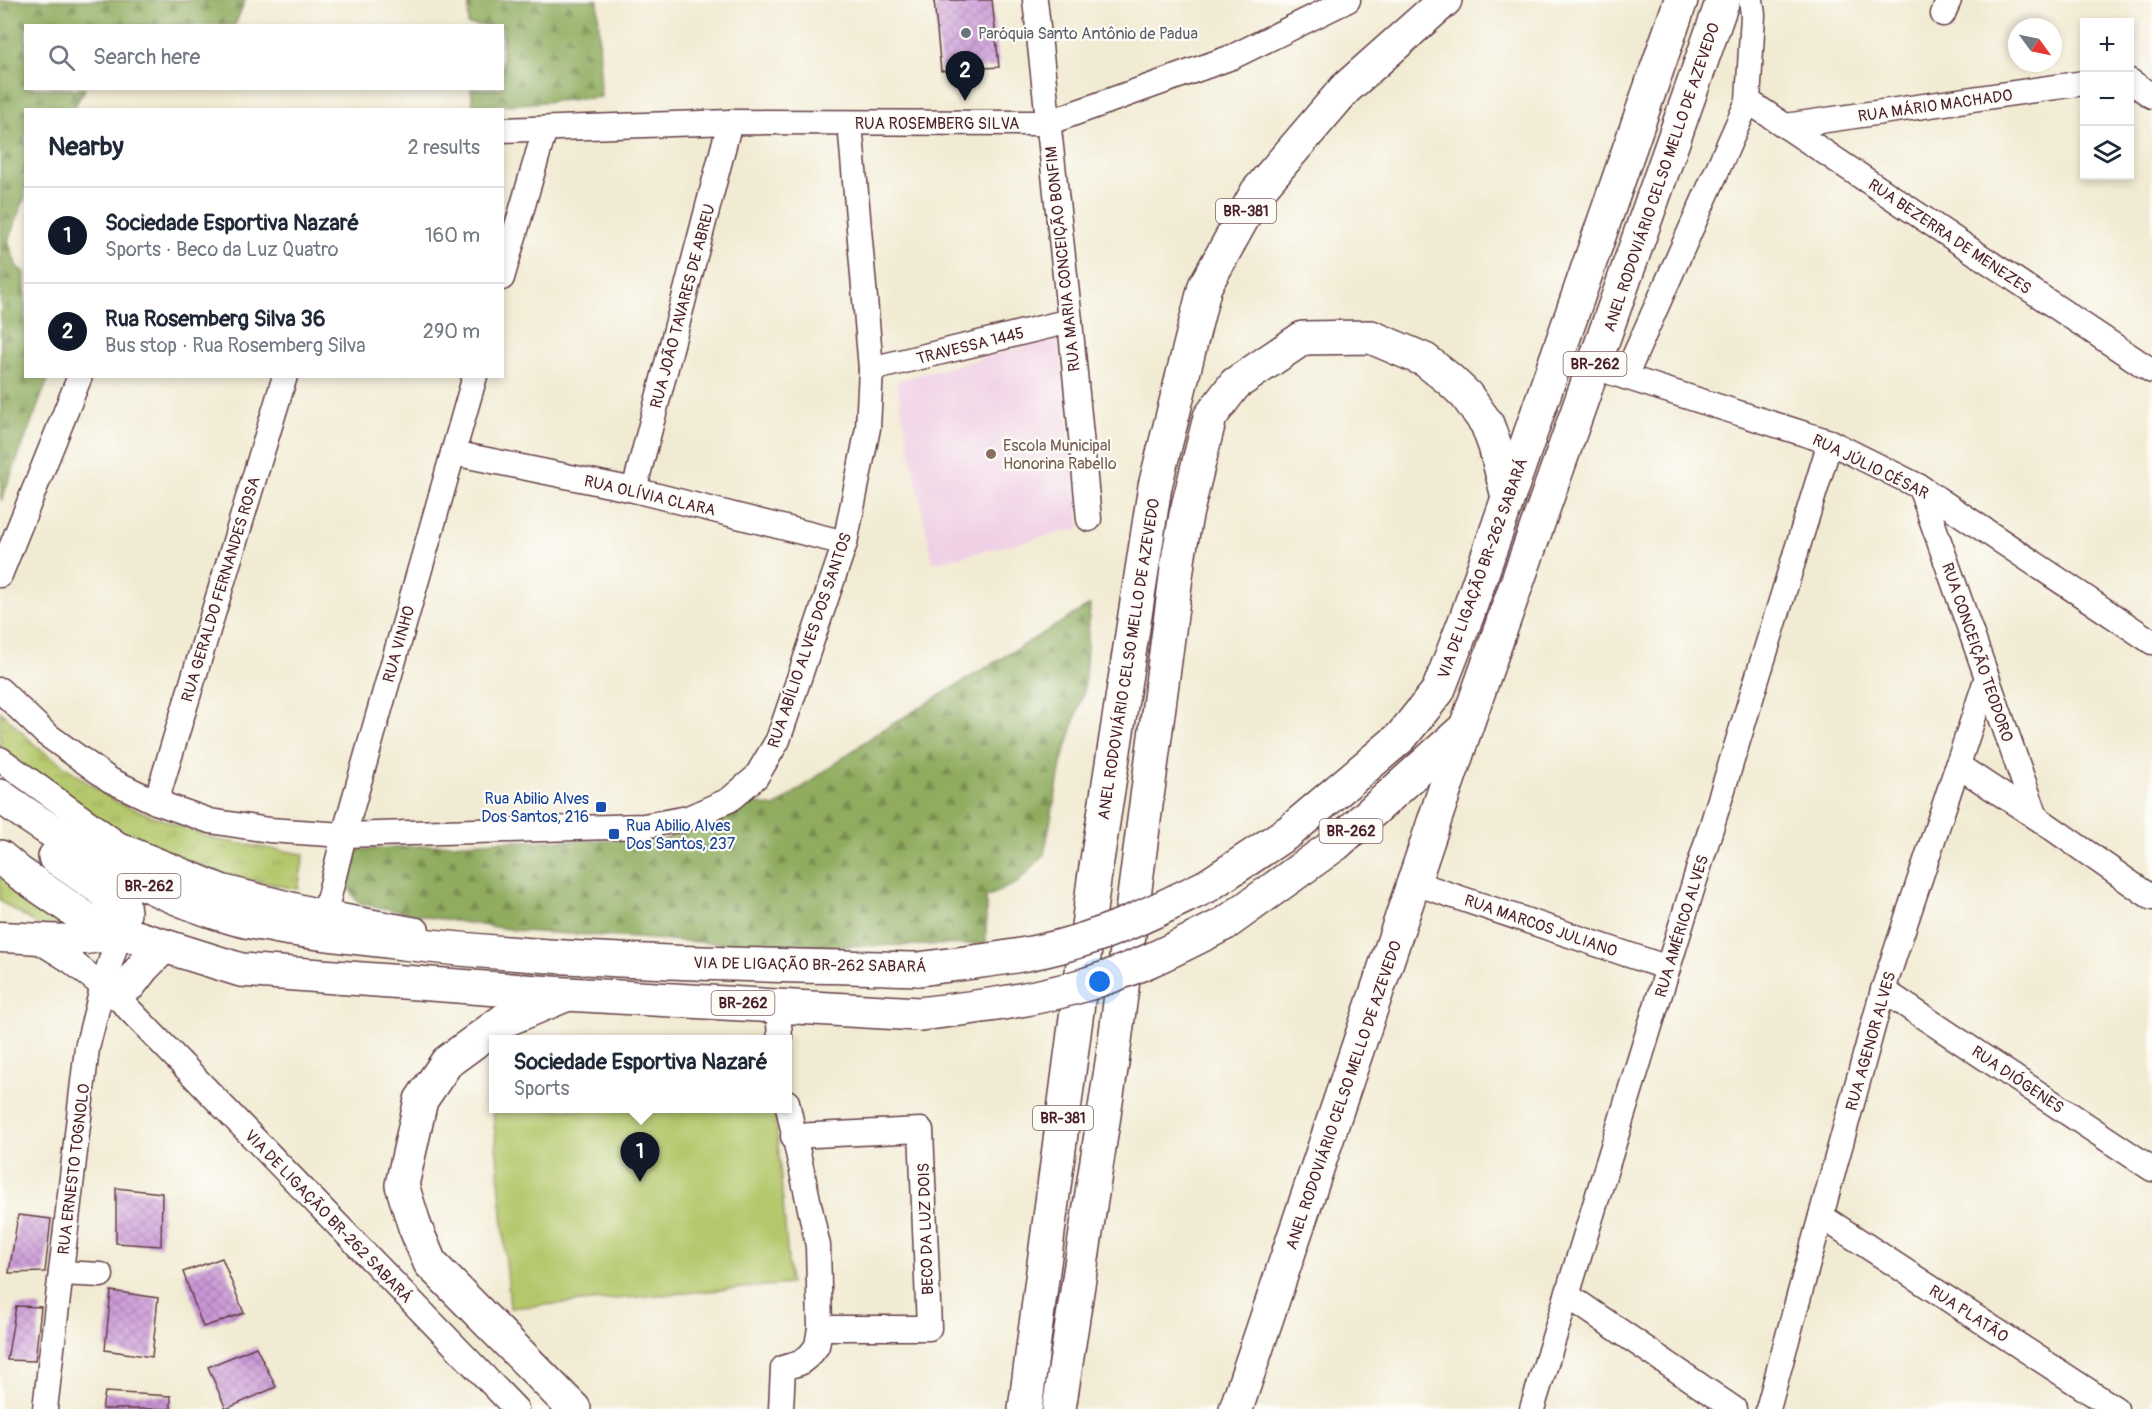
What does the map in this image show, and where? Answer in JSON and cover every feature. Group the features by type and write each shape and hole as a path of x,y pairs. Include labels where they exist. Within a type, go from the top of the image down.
{"highway":[{"name":"ANEL RODOVIÁRIO CELSO MELLO DE AZEVEDO","path":"1025,1409 1094,880 1155,486 1205,286 1257,192 1345,89 1445,0"},
{"name":"VIA DE LIGAÇÃO BR-262 SABARÁ","path":"0,796 38,823 109,866 164,894 239,920 317,933 478,952 636,960 919,969 997,959 1073,943 1143,916 1207,886 1290,831 1401,737 1438,691 1467,616 1681,0"},
{"name":"ANEL RODOVIÁRIO CELSO MELLO DE AZEVEDO","path":"1236,1409 1466,727 1724,0"},
{"path":"1059,1409 1113,1056 1179,554 1210,417 1235,384 1303,338 1371,337 1425,360 1466,395 1487,424 1508,497"},
{"name":"BR-262","path":"0,857 85,918 120,932 242,970 566,994 919,1014 999,1004 1074,988 1159,957 1226,923 1336,844 1466,727"},
{"path":"0,806 51,854 123,904 124,913 120,932"},
{"path":"117,985 143,967 164,946"},
{"path":"566,994 503,1022 447,1062 421,1100 402,1185 415,1227 430,1263 574,1409"},
{"path":"1006,1409 1032,1356"}],"street":[{"name":"RUA MARIA CONCEIÇÃO BONFIM","path":"1035,0 1089,519"},
{"name":"RUA ROSEMBERG SILVA","path":"504,130 730,122 1047,123 1232,57 1348,0"},
{"path":"1625,377 1748,101 1753,15 1750,0"},
{"path":"2134,78 2152,72"},
{"path":"2134,82 2152,96"},
{"name":"RUA MÁRIO MACHADO","path":"1785,126 2080,84"},
{"name":"RUA BEZERRA DE MENEZES","path":"1748,101 2152,371"},
{"name":"RUA JOÃO TAVARES DE ABREU","path":"634,490 730,122"},
{"name":"RUA ABÍLIO ALVES DOS SANTOS","path":"0,690 55,741 110,780 156,802 210,821 269,830 344,835 644,826 688,818 729,800 756,777 778,740 845,543 868,428 871,369 850,123"},
{"path":"504,271 544,129"},
{"name":"TRAVESSA 1445","path":"871,369 1070,321"},
{"name":"RUA JÚLIO CÉSAR","path":"1594,367 1830,442 1920,487 2152,642"},
{"path":"0,575 79,378"},
{"name":"RUA GERALDO FERNANDES ROSA","path":"156,802 284,378"},
{"name":"RUA VINHO","path":"325,913 344,835 474,378"},
{"name":"RUA AMÉRICO ALVES","path":"1532,1409 1830,442"},
{"name":"RUA OLÍVIA CLARA","path":"453,453 634,490 845,543"},
{"name":"RUA CONCEIÇÃO TEODORO","path":"1920,487 2036,817"},
{"name":"RUA AGENOR ALVES","path":"1768,1409 1883,990 1987,677"},
{"name":"VIA DE LIGAÇÃO BR-262 SABARÁ","path":"0,759 118,844 223,887 325,913 414,930 478,952"},
{"path":"1957,765 2152,898"},
{"name":"RUA MARCOS JULIANO","path":"1414,882 1668,968"},
{"path":"0,916 71,961 117,985"},
{"path":"0,937 82,940 120,932"},
{"name":"RUA ERNESTO TOGNOLO","path":"45,1409 87,1048 117,985 120,932"},
{"name":"VIA DE LIGAÇÃO BR-262 SABARÁ","path":"117,985 142,1023 516,1409"},
{"name":"RUA DIÓGENES","path":"1883,990 2152,1169"},
{"path":"778,1005 780,1035"},
{"path":"782,1409 783,1368 800,1363 810,1355 817,1346 820,1328 818,1246 789,1113"},
{"name":"BECO DA LUZ DOIS","path":"793,1136 921,1130 929,1328 820,1328"},
{"name":"RUA PLATÃO","path":"1821,1216 2116,1409"},
{"path":"61,1273 100,1275"},
{"path":"1567,1294 1734,1409"}],"shaded area":[{"name":"Escola Municipal Honorina Rabello","path":"1058,338 1080,528 933,563 896,381"}],"green space":[{"path":"0,0 245,0 235,24 24,24 24,90 84,90 74,108 24,108 24,200 8,241 17,267 24,272 24,378 49,378 1,501"},
{"path":"469,0 598,0 601,97 473,106 471,90 504,90 504,24 468,24"},
{"path":"1090,605 1084,690 1062,761 1044,855 1017,883 986,897 986,944 780,947 522,931 434,918 358,903 341,875 357,850 498,841 663,840 742,801 775,807 876,734"},
{"path":"0,711 37,747 116,802 217,840 304,854 298,889 223,875 122,836 0,750"},
{"path":"0,863 96,929 40,926 0,901"},
{"path":"493,1113 775,1113 790,1284 510,1308"}],"building":[{"name":"Paróquia Santo Antônio de Padua","path":"934,0 992,0 999,67 941,71"},
{"path":"116,1188 162,1193 161,1246 116,1243"},
{"path":"18,1215 51,1219 45,1272 9,1273"},
{"path":"222,1258 244,1313 203,1327 183,1272"},
{"path":"111,1291 158,1298 152,1357 105,1350"},
{"path":"16,1306 41,1307 35,1361 7,1360"},
{"path":"256,1347 276,1387 226,1409 208,1367"},
{"path":"105,1392 171,1396 171,1409 102,1409"}],"place":[{"name":"Paróquia Santo Antônio de Padua","path":"966,33"},
{"name":"Rua Rosemberg Silva 36","path":"965,101"},
{"name":"Escola Municipal Honorina Rabello","path":"991,454"},
{"name":"Rua Abilio Alves Dos Santos, 216","path":"601,807"},
{"name":"Rua Abilio Alves Dos Santos, 237","path":"614,834"},
{"name":"Sociedade Esportiva Nazaré","path":"640,1182"}]}
